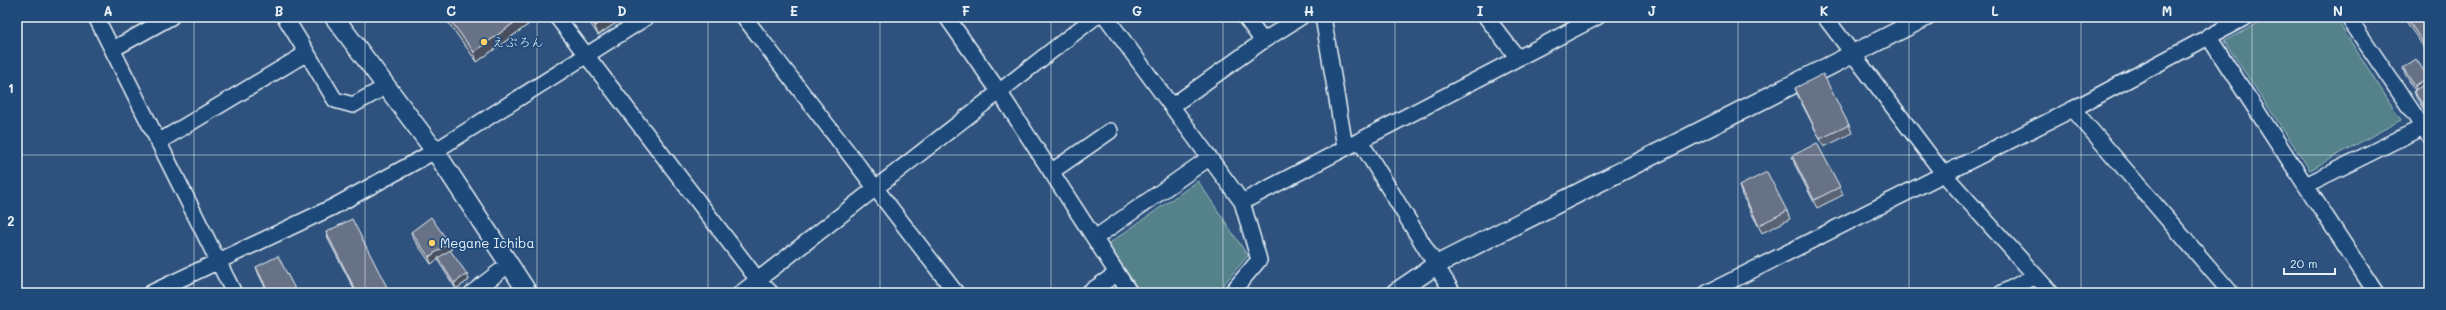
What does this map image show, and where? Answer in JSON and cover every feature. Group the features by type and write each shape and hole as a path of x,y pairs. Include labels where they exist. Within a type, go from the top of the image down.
{"street":[{"path":"96,17 160,141 234,293"},
{"path":"112,49 171,17"},
{"path":"285,17 335,100 353,105 385,87"},
{"path":"334,17 385,87 435,151 508,265 528,293"},
{"path":"557,17 588,55 758,280 771,293"},
{"path":"151,293 332,207 435,151 647,17"},
{"path":"744,17 956,293"},
{"path":"947,17 1000,93 1095,238 1116,274 1130,293"},
{"path":"741,293 1000,93 1095,17"},
{"path":"1106,17 1242,202 1258,260 1231,293"},
{"path":"1245,17 1263,41"},
{"path":"1172,106 1263,41 1301,17"},
{"path":"1323,17 1345,147"},
{"path":"1486,17 1518,58"},
{"path":"1242,202 1597,17"},
{"path":"1825,17 1852,55 1943,173 2051,293"},
{"path":"1395,293 1436,265 1926,17"},
{"path":"1707,293 1943,173 2073,109 2246,17"},
{"path":"2306,185 2427,129 2348,17"},
{"path":"2208,36 2376,293"},
{"path":"160,141 307,53"},
{"path":"2073,109 2231,293"},
{"path":"1052,172 1110,131"},
{"path":"1360,141 1453,293"},
{"path":"1095,238 1209,158"},
{"path":"472,293 508,265"},
{"path":"1088,293 1116,274"},
{"path":"2002,293 2035,276"}],"green space":[{"path":"2270,17 2335,17 2401,120 2310,170 2224,41"},
{"path":"1198,181 1248,256 1216,293 1141,293 1108,244"}],"building":[{"name":"えぷろん","path":"448,17 522,17 474,52"},
{"path":"589,17 609,17 595,26"},
{"path":"2406,17 2429,17 2429,41 2424,44"},
{"path":"2416,59 2428,77 2415,86 2403,68"},
{"path":"1823,74 1849,125 1820,139 1795,88"},
{"path":"2429,81 2429,108 2426,110 2414,91"},
{"path":"1817,143 1840,187 1814,200 1792,156"},
{"path":"1767,172 1787,211 1759,225 1739,186"},
{"name":"Megane Ichiba","path":"431,217 449,243 429,257 411,232"},
{"path":"352,219 390,293 357,293 326,232"},
{"path":"450,250 467,274 454,283 438,258"},
{"path":"278,256 297,293 269,293 256,267"}],"place":[{"name":"えぷろん","path":"484,42"},
{"name":"Megane Ichiba","path":"432,243"}]}
